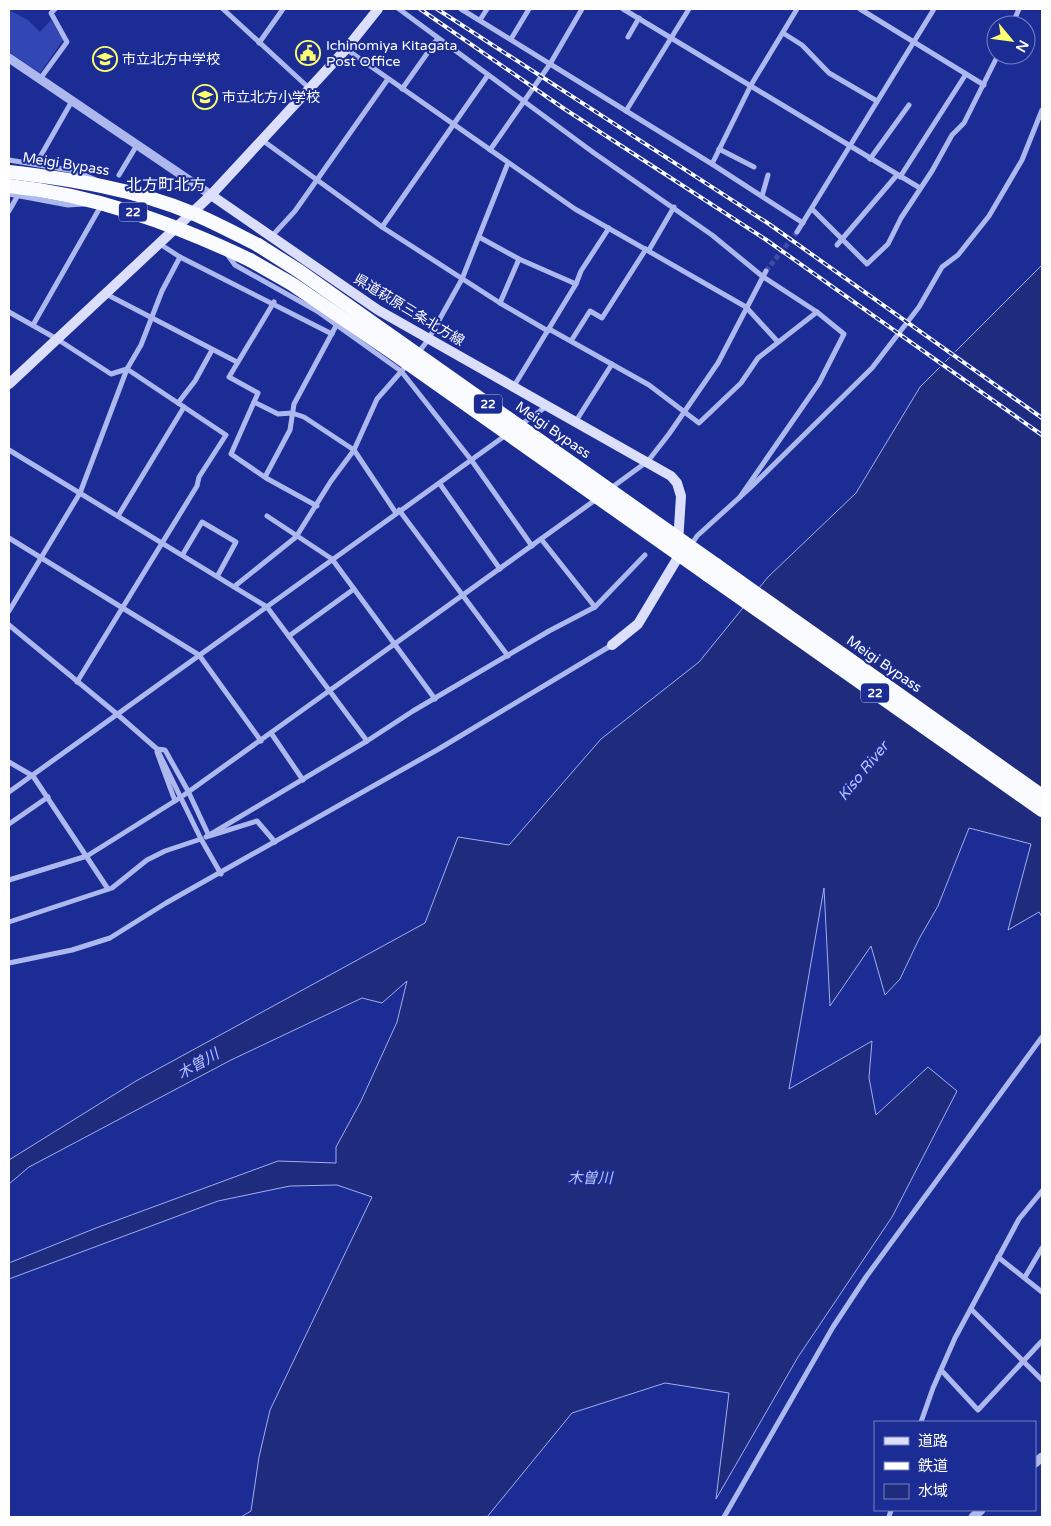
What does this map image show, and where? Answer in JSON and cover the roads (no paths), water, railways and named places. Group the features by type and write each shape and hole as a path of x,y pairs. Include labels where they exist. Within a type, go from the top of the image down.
{"highway":[{"name":"Meigi Bypass","path":"9,172 112,188 192,213 258,245 299,271 1042,796"},
{"name":"Meigi Bypass","path":"13,190 48,191 102,204 177,226 250,260 292,284 1042,810"}],"main road":[{"path":"9,384 211,195 346,49 378,9"},
{"name":"県道萩原三条北方線","path":"211,195 378,310 428,340 648,461 671,476 680,492 677,559 638,624 612,645"}],"street":[{"path":"40,79 68,42 51,13 55,9"},
{"path":"223,9 309,88"},
{"path":"259,43 283,9"},
{"path":"399,9 524,102 674,207 844,334 819,383 740,497"},
{"path":"461,9 712,164 803,223"},
{"path":"480,20 487,9"},
{"path":"511,39 529,9"},
{"path":"490,150 550,64 582,9"},
{"path":"624,9 920,188"},
{"path":"626,111 689,9"},
{"path":"712,164 751,85 798,9"},
{"path":"860,9 984,85"},
{"path":"797,232 934,9"},
{"path":"628,37 639,18"},
{"path":"783,33 802,45 829,73 877,101"},
{"path":"402,89 438,38"},
{"path":"346,49 575,209 746,307 778,342"},
{"path":"9,58 211,195"},
{"path":"812,208 867,264 888,244 901,218 952,135 964,124 993,65"},
{"path":"837,245 899,176 966,74"},
{"path":"382,227 488,75"},
{"path":"271,237 295,211 388,79"},
{"path":"36,164 72,101"},
{"path":"870,158 909,105"},
{"path":"677,559 686,553 697,536 740,497 872,368 904,328 942,267 958,255 989,216 1022,160 1042,110"},
{"path":"262,140 382,227 462,279 500,303 649,385 700,423 741,383 758,358 817,312"},
{"path":"120,175 138,146"},
{"path":"719,149 754,166"},
{"path":"9,160 75,171 112,188"},
{"path":"235,586 296,537 331,481 354,450 377,399 428,340 462,279 508,163"},
{"path":"762,196 768,175"},
{"path":"9,194 13,190"},
{"path":"9,211 13,190"},
{"path":"33,325 102,204"},
{"path":"571,341 590,311 602,318 674,207"},
{"path":"513,387 576,284 581,271 609,228"},
{"path":"479,238 519,259 576,284"},
{"path":"159,243 180,257 274,302 332,334"},
{"path":"223,247 236,265 337,324 401,371 472,461 532,546"},
{"path":"9,611 80,493 127,369 141,345 162,291 180,257"},
{"path":"500,303 519,259"},
{"path":"186,793 261,741 394,642 500,569 648,461 718,363 764,273"},
{"path":"106,294 237,362"},
{"path":"274,302 229,377 258,393 231,454 265,477 317,506"},
{"path":"9,312 57,339 111,374 127,369"},
{"path":"265,477 290,430 294,404 337,324"},
{"path":"178,403 195,381 212,350"},
{"path":"576,421 612,364"},
{"path":"127,369 236,442"},
{"path":"254,402 278,414 292,413 304,418 354,450 460,595 508,656"},
{"path":"9,792 33,776 52,759 440,484 547,405"},
{"path":"118,516 184,407"},
{"path":"77,682 163,542 226,434"},
{"path":"9,450 218,575 267,607 367,741"},
{"path":"440,484 500,569"},
{"path":"267,516 296,537 332,559 435,699"},
{"path":"183,554 202,522 236,542 218,575"},
{"path":"9,538 199,655 261,741"},
{"path":"541,539 595,607"},
{"path":"207,837 435,699 595,607 645,555"},
{"path":"289,636 354,589"},
{"path":"9,625 118,714 157,749 201,840 221,874"},
{"path":"9,963 72,950 110,938 166,903 221,874 437,750 612,645"},
{"path":"271,733 303,780"},
{"path":"157,749 165,750 207,837"},
{"path":"9,880 87,856 177,800 157,757 157,749"},
{"path":"9,762 33,776 108,889"},
{"path":"9,824 48,797"},
{"path":"207,837 257,821 275,842"},
{"path":"9,922 108,889 147,860 165,851 198,840"},
{"path":"724,1517 832,1326 1042,1037"},
{"path":"921,1421 941,1370 998,1257 1019,1219 1042,1191"},
{"path":"1025,1276 1042,1248"},
{"path":"998,1257 1025,1276 1042,1292"},
{"path":"971,1309 1042,1380"},
{"path":"941,1370 978,1410 1042,1341"}],"water":[{"name":"木曽川","path":"1042,265 1042,917 1039,912 1008,930 1031,844 969,828 938,906 919,939 900,979 885,995 871,946 830,1006 824,888 789,1089 872,1041 869,1078 876,1115 928,1067 957,1091 892,1217 798,1357 716,1499 729,1393 665,1383 572,1413 487,1517 241,1517 251,1511 259,1457 270,1410 372,1197 337,1185 290,1186 218,1201 9,1279 9,1263 96,1228 278,1161 336,1163 336,1147 361,1101 397,1022 407,981 382,1003 362,998 231,1060 29,1167 9,1184 9,1160 136,1081 425,923 458,837 509,845 601,739 699,662 768,577 856,493 920,387"}],"tunnel":[{"path":"766,271 797,232"}],"railway":[{"path":"420,9 563,108 765,239 1042,435"},
{"path":"437,9 769,224 1042,418"}],"place":[{"name":"Ichinomiya Kitagata Post Office","path":"308,53"},
{"name":"市立北方中学校","path":"105,59"},
{"name":"市立北方小学校","path":"205,97"}],"district":[{"name":"北方町北方","path":"166,185"}],"water label":[{"name":"Kiso River","path":"863,771"}]}
